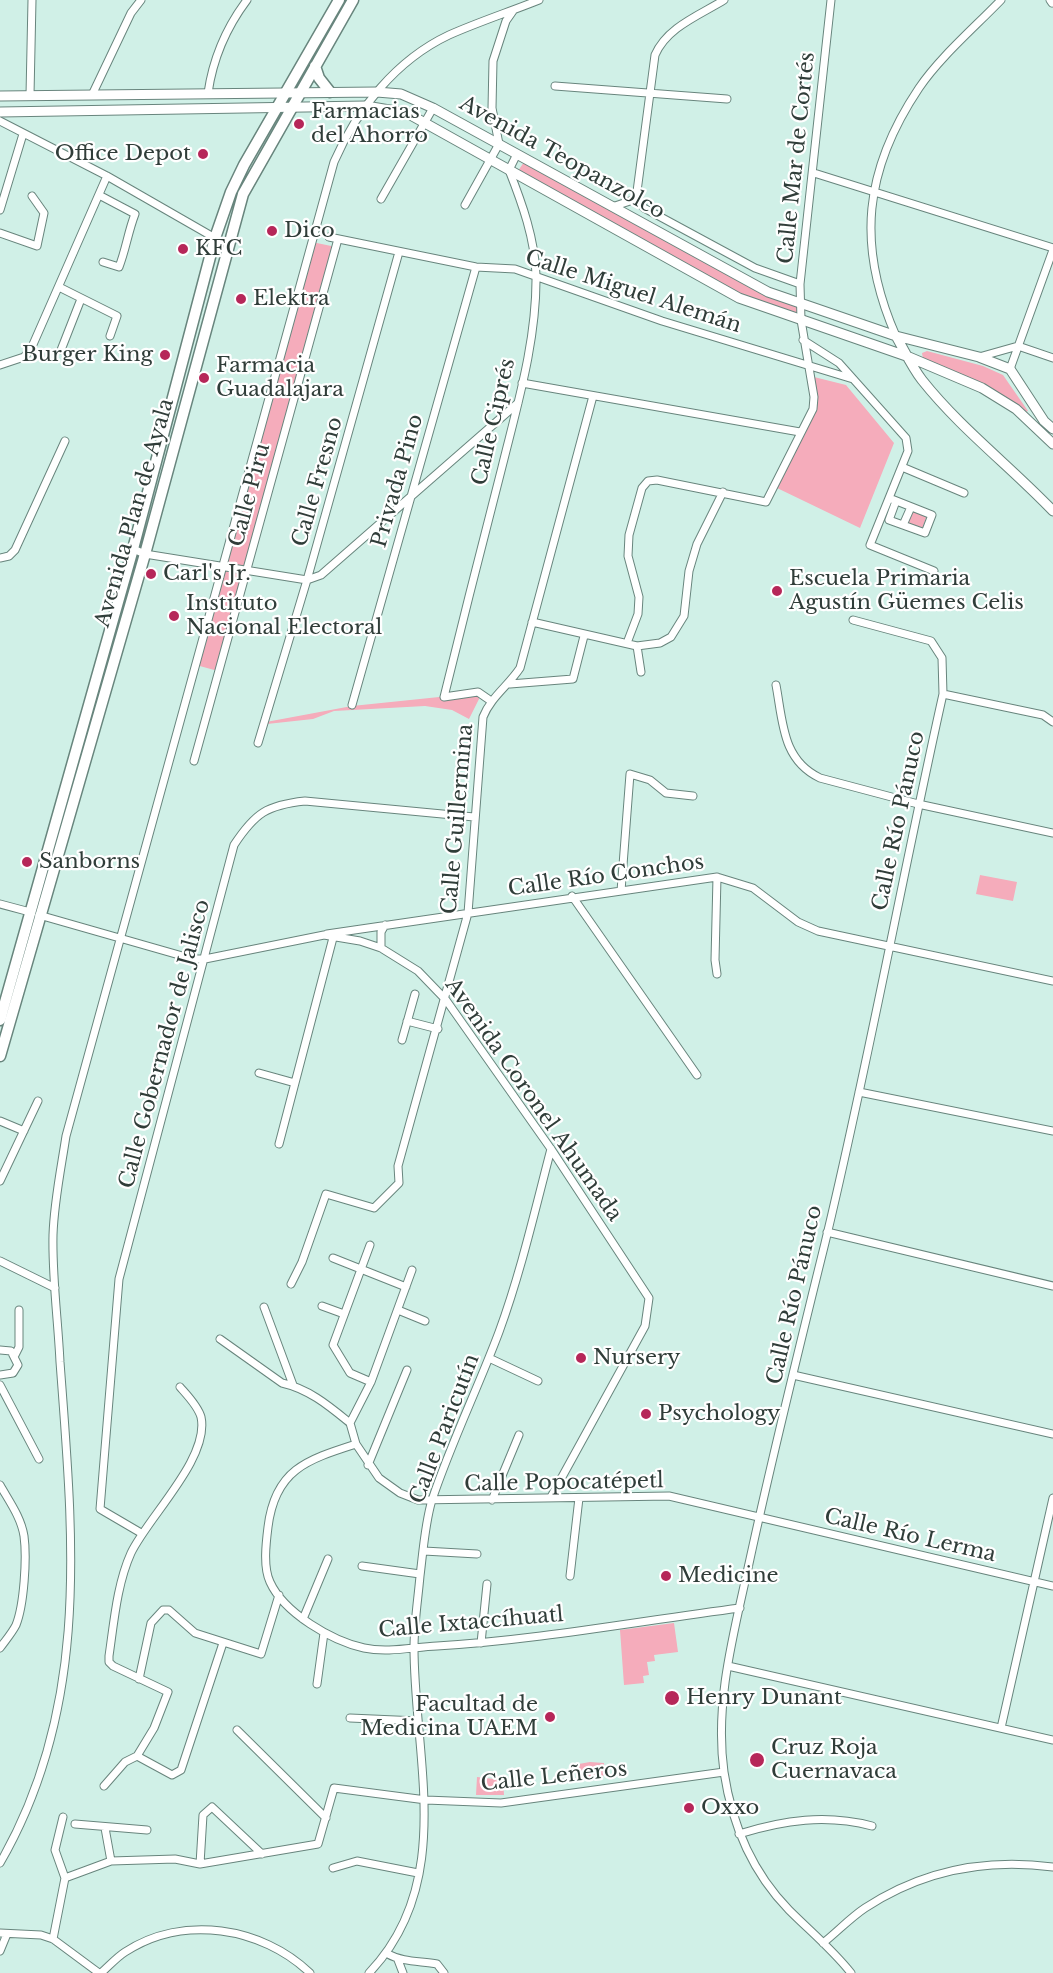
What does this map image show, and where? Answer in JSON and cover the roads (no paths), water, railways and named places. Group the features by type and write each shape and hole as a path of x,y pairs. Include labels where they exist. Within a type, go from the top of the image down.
{"main road":[{"name":"Avenida Plan de Ayala","path":"0,1056 34,914 215,238 231,192 339,0"},
{"name":"Avenida Plan de Ayala","path":"0,1020 145,554 243,194 353,0"},
{"path":"315,66 319,78 330,92"},
{"name":"Avenida Teopanzolco","path":"0,96 301,91 401,94 433,108 748,283 800,304 896,336 979,357 1010,369"},
{"path":"144,94 145,110"},
{"name":"Avenida Teopanzolco","path":"0,112 366,106 407,113 739,298 909,357 997,396 1034,424 1053,444"},
{"path":"896,336 921,378 959,421 1020,476 1053,511"},
{"path":"1010,369 1044,421 1053,429"}],"street":[{"path":"30,94 32,0"},
{"path":"92,95 131,13 141,0"},
{"path":"208,93 212,68 223,38 247,0"},
{"path":"0,1863 22,1823 48,1753 59,1706 68,1642 72,1542 53,1235 66,1136 334,162 342,143 366,106 392,74 448,36 538,0"},
{"path":"724,0 669,33 660,44 656,55 636,199 644,208 756,268 800,284"},
{"name":"Calle Mar de Cortés","path":"801,320 800,284 831,0"},
{"path":"896,336 876,280 871,244 873,191 887,150 920,86 1001,0"},
{"path":"465,204 499,144 492,108 493,61 506,21 514,10"},
{"path":"555,86 726,99"},
{"path":"381,199 433,108"},
{"path":"0,121 107,176 215,238"},
{"path":"0,210 23,134"},
{"path":"509,170 517,154"},
{"name":"Calle Ciprés","path":"491,700 478,692 444,697 518,403 534,309 536,275 528,228 509,170"},
{"path":"814,172 1053,249 1010,369"},
{"path":"0,365 24,357 31,349 107,176"},
{"path":"99,195 135,214 129,231 129,241 119,267 103,262"},
{"path":"0,233 38,246 44,213 32,196"},
{"path":"612,207 636,199"},
{"name":"Calle Miguel Alemán","path":"329,237 476,267 515,269 662,321 853,379"},
{"name":"Calle Piru","path":"194,761 338,239"},
{"name":"Calle Fresno","path":"258,743 307,580 399,252"},
{"name":"Privada Pino","path":"352,705 476,267"},
{"path":"59,287 117,316 110,336"},
{"path":"61,350 81,299"},
{"path":"627,643 638,614 639,597 628,556 629,535 642,488 648,481 657,480 766,502 813,409 814,397 801,320"},
{"path":"803,340 839,363 906,438 908,451 892,500 889,520 925,533 932,515 892,500"},
{"path":"979,357 1017,346 1053,358"},
{"path":"522,383 800,432"},
{"path":"510,684 520,668 593,396"},
{"path":"133,549 145,554 246,572 307,580 321,575 518,403"},
{"path":"0,558 9,556 15,550 65,441"},
{"path":"902,467 964,493"},
{"path":"532,622 584,636 638,646 660,644 671,637 684,616 689,571 697,544 723,492"},
{"path":"892,500 870,545 934,571"},
{"path":"903,525 910,507"},
{"name":"Calle Río Pánuco","path":"851,1973 765,1883 739,1834 724,1772 721,1736 723,1696 740,1608 859,1092 943,694 942,658 930,641 853,620"},
{"path":"510,684 573,679 584,636"},
{"path":"638,646 641,672"},
{"name":"Calle Guillermina","path":"291,1284 302,1262 326,1194 374,1208 399,1183 398,1166 438,1029 468,913 483,717 491,700 510,684"},
{"path":"776,685 786,740 793,758 806,771 820,778 918,804 1053,833"},
{"path":"943,694 1043,715 1053,722"},
{"path":"621,891 630,774 650,780 666,793 693,796"},
{"name":"Calle Gobernador de Jalisco","path":"141,1533 100,1509 119,1279 234,845 248,824 262,811 281,804 305,801 474,817"},
{"path":"717,877 715,960 717,974"},
{"name":"Calle Río Conchos","path":"334,934 572,896 717,877 753,888 798,922 818,931 1053,981"},
{"path":"572,896 697,1075"},
{"name":"Avenida Coronel Ahumada","path":"0,904 193,958 205,959 334,934 381,948 418,971 446,1000 551,1149 649,1298 649,1312 645,1326 551,1497"},
{"path":"381,948 381,932 385,925"},
{"path":"279,1144 334,934"},
{"path":"402,1040 415,994"},
{"path":"407,1021 438,1029"},
{"path":"259,1073 296,1083"},
{"path":"859,1092 1053,1131"},
{"path":"0,1181 38,1101"},
{"path":"0,1121 24,1131"},
{"name":"Calle Paricutín","path":"369,1973 388,1954 411,1905 425,1839 426,1800 414,1647 420,1574 431,1502 509,1304 551,1149"},
{"path":"827,1232 1053,1286"},
{"path":"370,1245 333,1345 350,1373 370,1382"},
{"path":"333,1258 406,1287"},
{"path":"0,1261 55,1288"},
{"path":"220,1339 282,1383 293,1385 323,1401 350,1423 370,1382 412,1270"},
{"path":"322,1306 344,1314"},
{"path":"264,1307 293,1385"},
{"path":"0,1375 8,1376 16,1370 15,1355 19,1347 19,1310"},
{"path":"398,1310 425,1321"},
{"path":"0,1350 5,1349 15,1355"},
{"path":"489,1358 538,1381"},
{"path":"368,1465 407,1370"},
{"path":"792,1375 1053,1434"},
{"path":"0,1385 39,1459"},
{"path":"104,1786 125,1762 137,1756 154,1728 168,1692 113,1666 109,1662 109,1656 120,1587 130,1555 141,1533 180,1482 200,1433 200,1414 180,1387"},
{"name":"Calle Popocatépetl","path":"350,1423 356,1444 368,1465 379,1478 400,1492 431,1502 551,1497 669,1496 759,1519"},
{"path":"492,1500 519,1435"},
{"name":"Calle Ixtaccíhuatl","path":"356,1444 305,1463 288,1476 277,1491 270,1511 266,1559 269,1581 279,1595 303,1619 324,1633 365,1648 385,1650 481,1643 740,1608"},
{"path":"0,1485 16,1512 24,1535 24,1556 21,1606 16,1626 0,1648"},
{"path":"570,1575 579,1498"},
{"path":"1002,1728 1053,1498"},
{"name":"Calle Río Lerma","path":"759,1519 1053,1586"},
{"path":"424,1551 477,1554"},
{"path":"303,1619 328,1559"},
{"path":"362,1566 420,1574"},
{"path":"481,1643 487,1584"},
{"path":"139,1679 151,1623 163,1610 169,1610 195,1633 261,1654 279,1595"},
{"path":"317,1684 324,1633"},
{"path":"137,1756 172,1775 181,1770 223,1643"},
{"path":"728,1666 1053,1740"},
{"path":"350,1718 418,1721"},
{"path":"237,1730 326,1818"},
{"name":"Calle Leñeros","path":"66,1878 111,1861 175,1859 200,1864 318,1844 334,1788 426,1800 501,1803 724,1772"},
{"path":"200,1864 203,1815 212,1806 261,1854"},
{"path":"53,1939 66,1878 55,1850 63,1817"},
{"path":"739,1834 776,1823 825,1818 873,1826"},
{"path":"75,1824 147,1830"},
{"path":"105,1828 111,1861"},
{"path":"333,1868 357,1861 418,1873"},
{"path":"823,1943 864,1909 925,1876 953,1868 989,1864 1053,1867"},
{"path":"0,1951 4,1934 41,1935 53,1939 100,1973 125,1952 156,1937 219,1930 247,1935 272,1944 296,1960 310,1973"},
{"path":"388,1954 398,1960 411,1959 437,1964 444,1973"},
{"path":"398,1960 403,1973"}],"place":[{"name":"Farmacias del Ahorro","path":"299,124"},
{"name":"Office Depot","path":"203,154"},
{"name":"Dico","path":"272,231"},
{"name":"KFC","path":"183,249"},
{"name":"Elektra","path":"241,299"},
{"name":"Burger King","path":"165,355"},
{"name":"Farmacia Guadalajara","path":"204,378"},
{"name":"Carl's Jr.","path":"151,574"},
{"name":"Escuela Primaria Agustín Güemes Celis","path":"777,591"},
{"name":"Instituto Nacional Electoral","path":"174,616"},
{"name":"Sanborns","path":"27,862"},
{"name":"Nursery","path":"581,1358"},
{"name":"Psychology","path":"646,1414"},
{"name":"Medicine","path":"666,1576"},
{"name":"Henry Dunant","path":"672,1698"},
{"name":"Facultad de Medicina UAEM","path":"550,1717"},
{"name":"Cruz Roja Cuernavaca","path":"757,1760"},
{"name":"Oxxo","path":"689,1808"}]}
